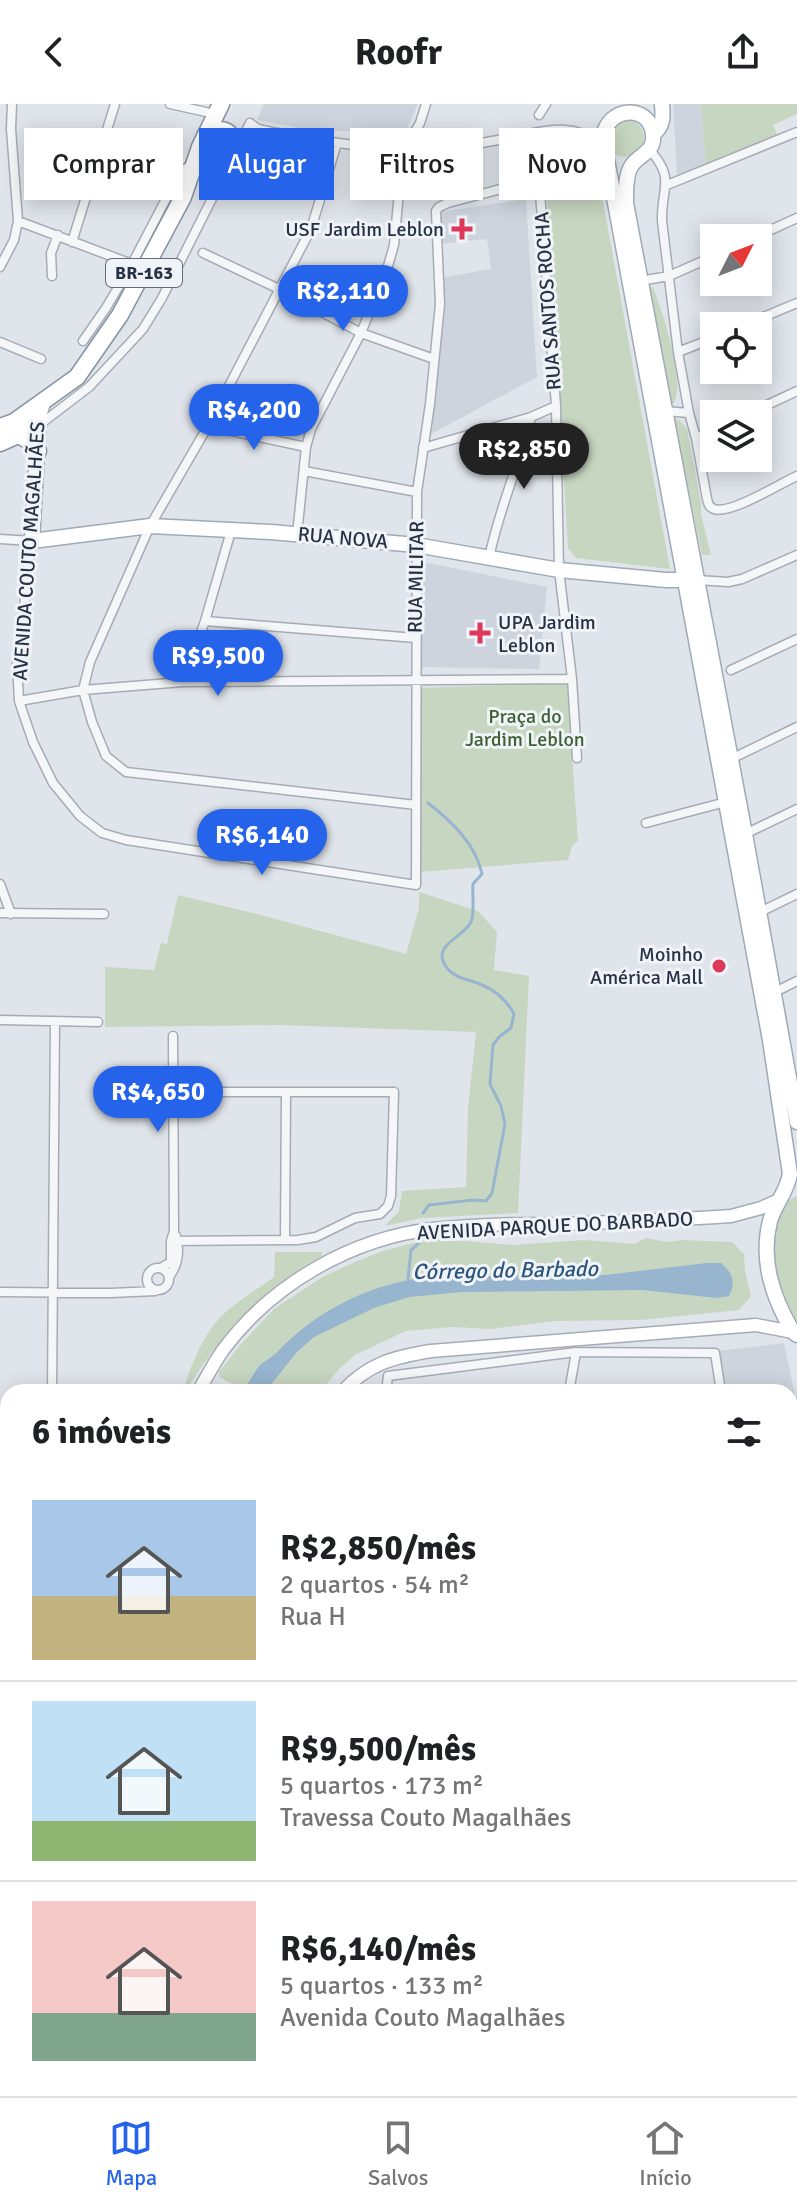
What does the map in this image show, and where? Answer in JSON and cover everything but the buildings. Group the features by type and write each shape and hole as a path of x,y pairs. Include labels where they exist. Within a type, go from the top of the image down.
{"highway":[{"name":"BR-163","path":"209,128 218,109"},
{"name":"BR-163","path":"0,427 14,422 77,377 120,315 183,197 199,153"},
{"name":"BR-163","path":"0,443 38,426"},
{"path":"19,435 38,451"}],"main road":[{"path":"662,104 661,127 653,134 645,155 634,163 628,173 626,196 665,411 726,802 790,1162 787,1195 771,1220 767,1264 776,1300 795,1334"},
{"path":"605,128 621,113 629,112 644,118 653,134"},
{"path":"615,156 624,162 645,155"},
{"path":"614,200 691,580 731,759 773,993 793,1079 797,1122"},
{"name":"AVENIDA COUTO MAGALHÃES","path":"32,541 38,426 43,403"},
{"name":"RUA NOVA","path":"32,541 150,526 416,545 559,570 691,580"},
{"name":"AVENIDA PARQUE DO BARBADO","path":"203,1384 223,1350 239,1331 282,1292 343,1254 382,1240 446,1228 731,1216 750,1212 787,1195"},
{"path":"351,1384 381,1362 431,1351 756,1325 795,1334"}],"street":[{"path":"0,267 14,240 18,221 12,104"},
{"path":"72,242 115,104"},
{"path":"170,104 218,109"},
{"path":"417,128 426,104"},
{"path":"539,115 546,104"},
{"path":"667,185 797,132"},
{"path":"334,142 350,145"},
{"path":"337,143 311,229 208,426 150,526 90,662 83,690 106,756 126,772 416,805"},
{"path":"645,155 663,168 667,185 662,207 678,352 708,504 719,510 728,509 797,476"},
{"path":"83,341 132,264 180,172 196,161"},
{"name":"RUA MILITAR","path":"416,885 417,492 440,304 438,209 448,203 499,190"},
{"name":"BR-163","path":"38,426 89,387 143,329 162,298 210,200"},
{"path":"297,535 306,447 311,429 361,333 388,266 394,245 398,200"},
{"name":"RUA SANTOS ROCHA","path":"541,200 556,406 559,570 572,679 577,758"},
{"path":"772,229 797,218"},
{"path":"18,221 132,264"},
{"path":"52,276 51,253 58,235"},
{"path":"203,253 361,333 434,359"},
{"path":"640,281 669,276 700,262"},
{"path":"772,313 797,303"},
{"path":"0,342 41,359"},
{"path":"678,352 700,343"},
{"path":"772,403 797,391"},
{"path":"423,448 531,417 556,406"},
{"path":"665,411 689,413"},
{"path":"489,558 495,529 531,417"},
{"path":"208,426 306,447"},
{"path":"696,438 700,436"},
{"path":"304,471 417,492"},
{"path":"183,682 205,621 231,531"},
{"name":"RUA NOVA","path":"0,539 32,541"},
{"name":"AVENIDA COUTO MAGALHÃES","path":"32,541 17,664 19,701 33,742 53,783 80,816 102,833 126,840 416,885"},
{"path":"691,580 728,582 742,579 797,555"},
{"path":"205,621 416,638"},
{"path":"731,670 797,639"},
{"path":"19,701 83,690 183,682 572,679"},
{"path":"731,759 797,727"},
{"path":"646,823 726,802"},
{"path":"745,834 797,809"},
{"path":"0,884 11,914"},
{"path":"758,913 797,894"},
{"path":"0,913 104,914"},
{"path":"773,993 797,981"},
{"path":"0,1020 98,1022"},
{"path":"52,1384 55,1021"},
{"path":"0,1292 138,1292 166,1288 177,1266 174,1238 173,1036"},
{"path":"174,1092 394,1092 391,1196 388,1206 380,1214 355,1218 316,1237 174,1238"},
{"path":"285,1239 286,1092"},
{"path":"138,1292 151,1270 171,1262 174,1238"},
{"path":"161,1268 169,1277"},
{"path":"146,1281 155,1291"},
{"path":"570,1384 576,1352"},
{"path":"387,1384 388,1376 576,1352 715,1353 720,1384"}],"shaded area":[{"path":"264,104 418,104 407,128 334,131 334,128 300,128 257,120"},
{"path":"673,104 701,104 706,167 681,177 677,173"},
{"path":"526,200 537,377 431,434 439,348 439,278 491,269 487,239 439,244 440,212"},
{"name":"UPA Jardim Leblon","path":"423,562 547,587 539,669 417,667"},
{"path":"784,1343 793,1384 724,1384 718,1351"}],"green space":[{"path":"701,104 797,104 797,114 773,125 778,137 706,167"},
{"path":"618,120 632,120 643,131 643,145 639,152 625,157 615,154 615,128 609,128 611,124"},
{"path":"547,200 603,200 670,569 576,558 568,548"},
{"path":"653,287 675,364 677,393 674,403 669,403 648,288"},
{"path":"674,418 687,429 711,555 702,555"},
{"name":"Praça do Jardim Leblon","path":"567,683 578,841 572,846 568,860 420,872 419,688"},
{"path":"419,892 478,911 497,932 494,970 529,976 518,1213 422,1218 385,1226 399,1211 402,1191 466,1187 468,1109 476,1032 280,1025 105,1027 105,967 154,970 161,943 167,944 178,895 406,954 419,908"},
{"path":"797,1196 797,1325 777,1287 772,1253 777,1218 788,1201"},
{"path":"646,1238 667,1242 732,1242 744,1254 751,1296 739,1310 641,1320 555,1321 490,1329 452,1327 406,1331 355,1355 327,1384 233,1384 219,1377 219,1372 240,1345 274,1309 324,1276 383,1251 441,1239 513,1245 584,1240 635,1244"},
{"path":"275,1252 322,1252 322,1256 280,1283 244,1314 213,1350 190,1384 186,1384 196,1356 223,1314 274,1277"}],"water":[{"path":"721,1263 733,1282 729,1296 717,1298 642,1290 462,1292 409,1297 374,1308 314,1337 296,1353 271,1384 247,1384 260,1365 313,1321 372,1290 437,1276 605,1275"}],"waterway":[{"path":"423,1213 429,1205 486,1201 492,1193 505,1124 501,1106 490,1084 493,1045 511,1028 514,1014 497,993 452,973 442,958 446,947 471,922 473,884 482,874 468,843 454,825 428,803"},
{"name":"Córrego do Barbado","path":"408,1279 411,1250 419,1243"}],"place":[{"name":"USF Jardim Leblon","path":"462,229"},
{"name":"UPA Jardim Leblon","path":"480,633"},
{"name":"Moinho América Mall","path":"719,966"}]}
